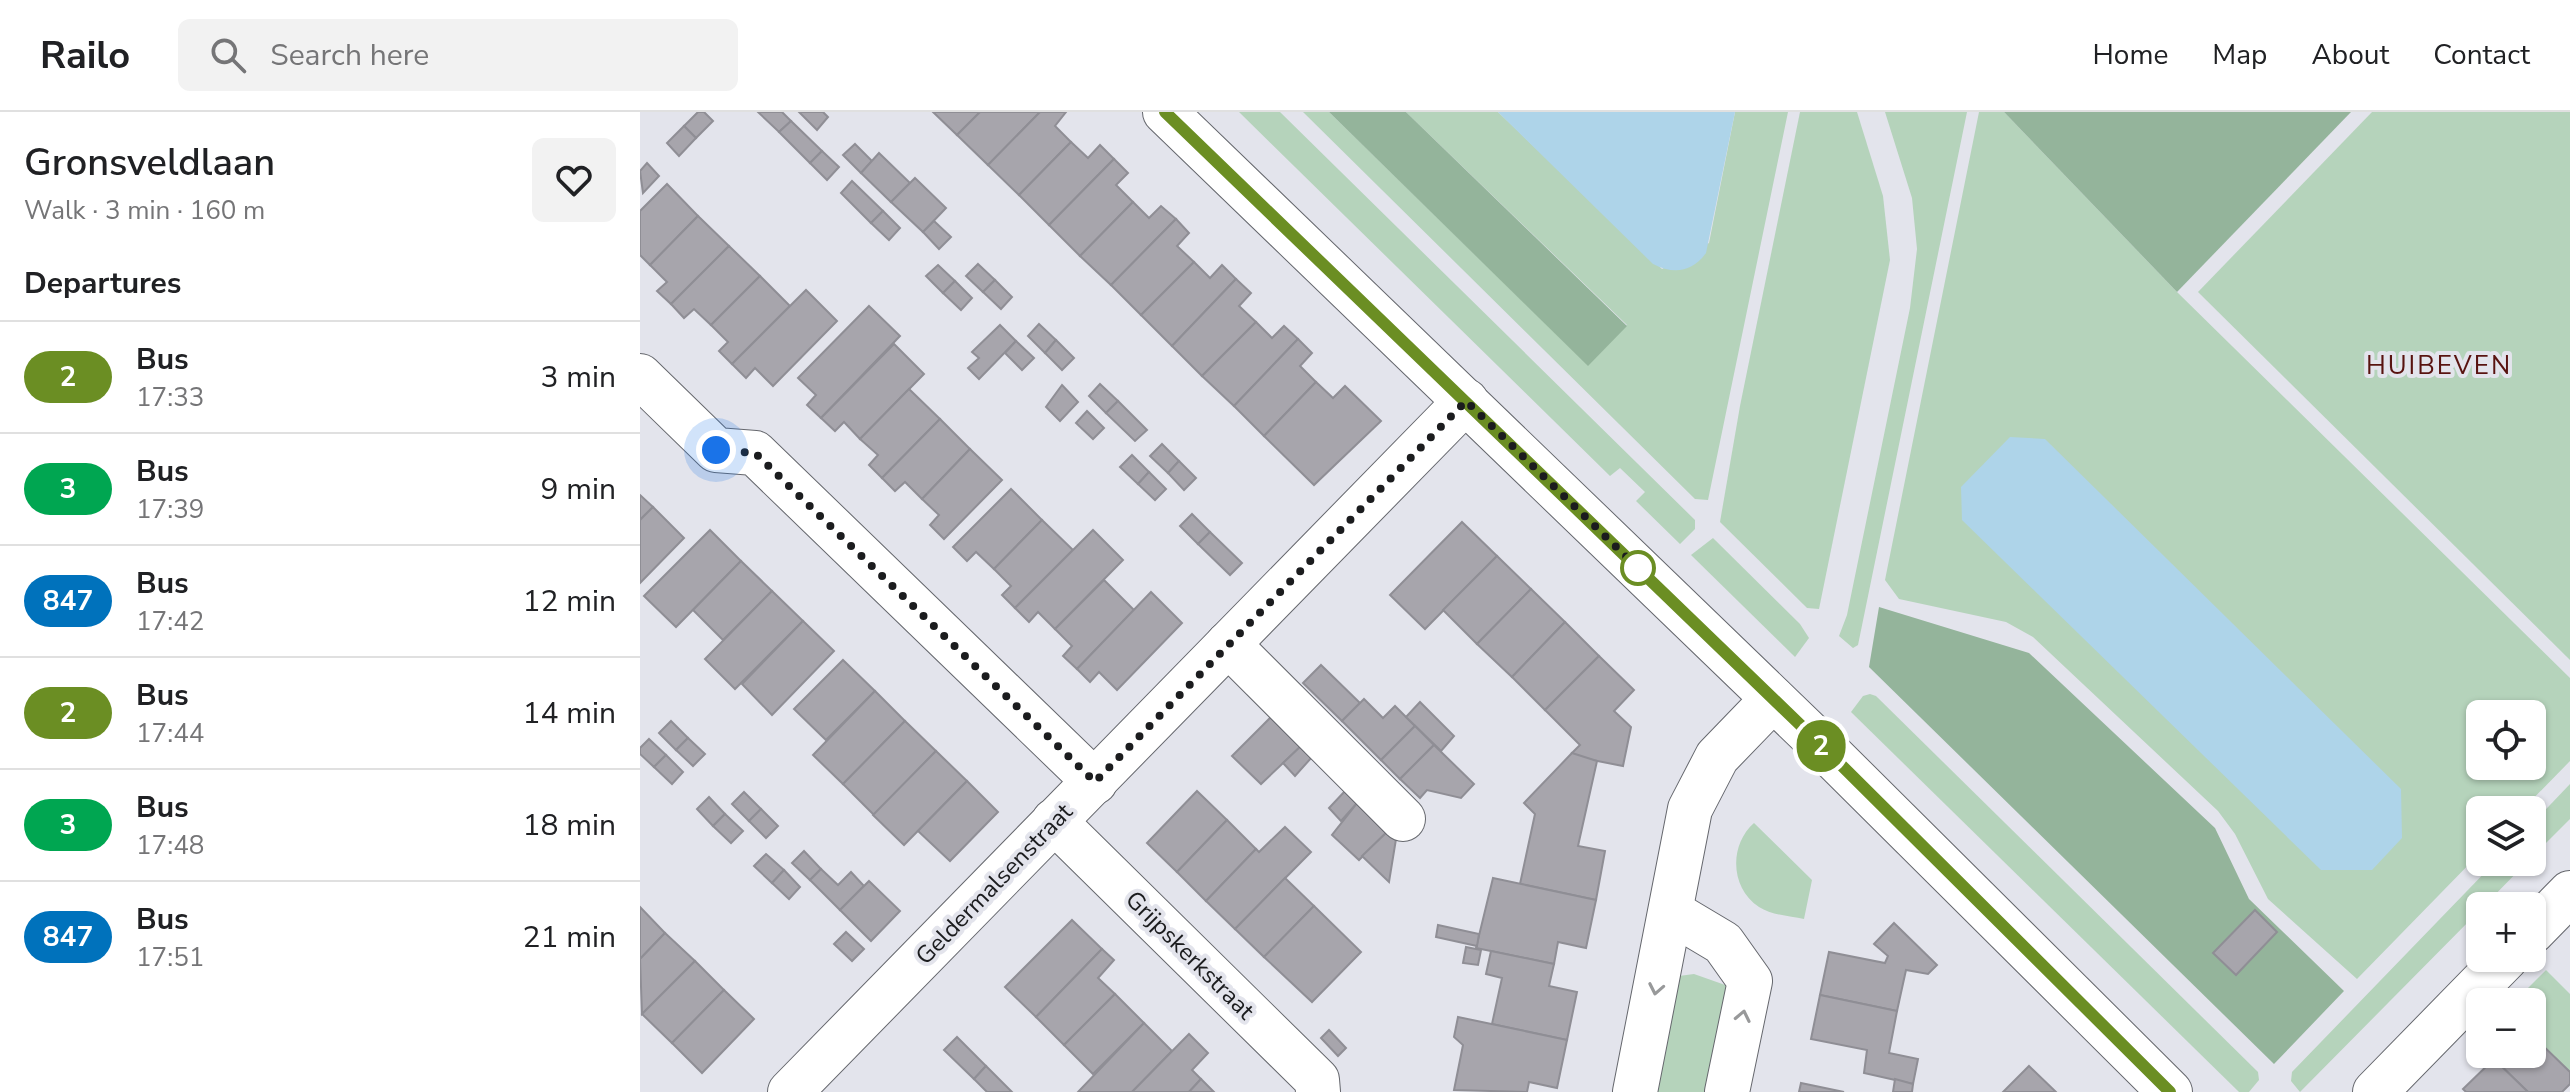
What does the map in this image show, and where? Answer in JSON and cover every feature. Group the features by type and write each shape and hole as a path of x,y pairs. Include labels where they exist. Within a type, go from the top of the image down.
{"street":[{"path":"1165,112 1773,699 2170,1092"},
{"path":"640,376 716,450 755,453 1095,782"},
{"name":"Geldermalsenstraat","path":"790,1092 1466,401"},
{"path":"1228,644 1403,819"},
{"path":"1635,1092 1690,809 1717,757 1773,699"},
{"name":"Grijpskerkstraat","path":"1054,821 1317,1080 1318,1092"},
{"path":"2546,918 2570,893"},
{"path":"1671,912 1723,943 1750,981 1727,1092"},
{"path":"2375,1092 2492,972"}],"green space":[{"path":"1239,112 1280,112 1695,520 1695,529 1680,544 1636,501 1645,492 1620,468 1610,476"},
{"path":"1303,112 1329,112 1588,365 1627,325 1406,112 1498,112 1662,269 1709,243 1735,112 1788,112 1708,500 1695,499"},
{"path":"1329,112 1406,112 1627,326 1588,366"},
{"path":"1800,112 1857,112 1883,196 1890,260 1819,609 1807,608 1720,522 1740,406"},
{"path":"1885,112 1967,112 1858,645 1853,648 1839,636 1847,615 1910,308 1917,249 1912,198"},
{"path":"1979,112 2004,112 2177,292 2570,678 2570,761 2536,796 2466,796 2466,867 2357,979 2268,899 2235,834 2218,811 2033,637 2006,622 1899,599 1885,580","holes":["1963,487 2397,842 2375,865 1963,519"]},
{"path":"2004,112 2351,112 2177,292"},
{"path":"2372,112 2570,112 2570,660 2198,292"},
{"path":"1713,538 1800,624 1809,638 1795,657 1691,555"},
{"path":"1879,607 2029,653 2215,828 2249,899 2344,991 2274,1064 1869,667"},
{"path":"1863,696 1876,696 2258,1072 2259,1080 2249,1092 2239,1092 1851,712"},
{"path":"2570,784 2570,819 2546,843 2546,809"},
{"path":"1754,823 1812,880 1804,919 1764,910 1749,899 1742,889 1736,866 1737,854 1746,832"},
{"path":"2481,876 2513,876 2498,892 2466,892"},
{"path":"2466,892 2466,924 2300,1092 2291,1081 2292,1072"},
{"path":"2546,970 2570,994 2570,1072 2546,1049 2546,988 2528,988"},
{"path":"1694,974 1728,986 1716,1092 1646,1092 1679,976"}],"water":[{"path":"1498,112 1735,112 1706,253 1695,264 1682,270 1668,270 1653,264"},
{"path":"2010,437 2045,439 2401,789 2402,838 2372,870 2321,870 1962,520 1961,487"}],"building":[{"path":"698,112 704,112 713,121 696,138 684,126"},
{"path":"758,112 782,112 791,121 779,132"},
{"path":"799,112 823,112 828,117 817,130"},
{"path":"933,112 980,112 957,135"},
{"path":"980,112 1040,112 988,165 957,135"},
{"path":"1040,112 1066,112 1055,126 1071,142 1019,195 988,165"},
{"path":"791,121 822,151 810,163 779,132"},
{"path":"684,126 696,138 679,156 667,143"},
{"path":"1071,142 1088,158 1100,145 1114,159 1049,225 1019,195"},
{"path":"855,144 872,161 861,173 843,155"},
{"path":"822,151 839,167 827,180 810,163"},
{"path":"879,153 910,183 891,202 861,173"},
{"path":"1114,159 1128,173 1116,185 1133,202 1080,256 1049,225"},
{"path":"647,163 659,176 643,193 640,171"},
{"path":"915,178 946,208 923,232 891,202"},
{"path":"852,181 883,211 871,223 841,193"},
{"path":"667,184 698,216 650,265 640,255 640,211"},
{"path":"1133,202 1149,218 1161,206 1176,219 1111,285 1080,256"},
{"path":"883,211 900,228 889,240 871,223"},
{"path":"698,216 729,246 671,304 657,291 667,282 650,265"},
{"path":"1176,219 1189,233 1177,246 1194,262 1141,315 1111,285"},
{"path":"934,221 951,237 939,249 923,232"},
{"path":"729,246 760,276 711,325 694,309 684,318 671,304"},
{"path":"1194,262 1210,278 1222,265 1236,279 1172,346 1141,315"},
{"path":"978,264 995,280 983,292 966,276"},
{"path":"938,265 955,281 943,293 926,276"},
{"path":"760,276 790,306 732,364 719,351 728,342 711,325"},
{"path":"1236,279 1251,293 1239,306 1256,322 1202,376 1172,346"},
{"path":"995,280 1012,297 1001,309 983,292"},
{"path":"955,281 972,298 961,310 943,293"},
{"path":"806,290 837,321 773,386 755,368 746,378 732,364"},
{"path":"869,306 900,336 821,418 807,405 816,395 798,378"},
{"path":"1256,322 1272,338 1284,326 1298,339 1234,406 1202,376"},
{"path":"1039,324 1056,340 1045,353 1028,336"},
{"path":"1000,325 1016,341 979,379 968,368 979,358 972,352"},
{"path":"1298,339 1312,353 1300,366 1316,382 1264,436 1234,406"},
{"path":"1056,340 1074,358 1062,370 1045,353"},
{"path":"1016,341 1034,358 1022,370 1005,353"},
{"path":"894,344 924,374 860,439 844,422 835,431 821,418"},
{"path":"1316,382 1333,398 1345,386 1381,421 1314,485 1264,436"},
{"path":"1100,384 1118,401 1106,413 1089,396"},
{"path":"1062,385 1078,402 1060,421 1046,407"},
{"path":"909,389 940,419 882,478 869,465 878,455 860,439"},
{"path":"1118,401 1147,430 1135,441 1106,413"},
{"path":"1087,411 1104,428 1093,439 1076,423"},
{"path":"940,419 970,449 922,499 905,482 895,491 882,478"},
{"path":"1162,444 1179,461 1168,473 1150,456"},
{"path":"970,449 1002,480 944,539 930,525 939,515 922,499"},
{"path":"1132,455 1149,472 1138,484 1120,467"},
{"path":"1179,461 1196,478 1184,490 1168,473"},
{"path":"1149,472 1166,489 1155,500 1138,484"},
{"path":"1011,489 1042,520 994,569 976,552 967,561 953,547"},
{"path":"640,495 653,507 640,520"},
{"path":"653,507 684,538 640,583 640,520"},
{"path":"1192,514 1210,532 1198,544 1180,526"},
{"path":"1042,520 1073,550 1015,608 1002,595 1011,586 994,569"},
{"path":"1462,522 1497,556 1425,629 1390,595"},
{"path":"710,530 741,561 676,627 644,596"},
{"path":"1093,530 1123,560 1055,629 1038,612 1029,622 1015,608"},
{"path":"1210,532 1242,563 1230,575 1198,544"},
{"path":"1497,556 1531,589 1477,644 1443,610"},
{"path":"741,561 772,591 723,640 693,610"},
{"path":"1104,580 1134,610 1077,669 1063,656 1072,646 1055,629"},
{"path":"1531,589 1565,622 1512,677 1477,644"},
{"path":"772,591 803,621 735,689 705,659"},
{"path":"1151,592 1182,623 1117,690 1099,672 1090,682 1077,669"},
{"path":"803,621 834,651 772,715 742,684"},
{"path":"1565,622 1599,656 1545,710 1512,677"},
{"path":"1599,656 1634,690 1614,711 1631,727 1623,766 1577,757 1572,753 1580,745 1545,710"},
{"path":"843,660 875,691 826,740 794,709"},
{"path":"1321,665 1360,703 1342,721 1303,683"},
{"path":"875,691 905,721 843,784 813,755"},
{"path":"1364,699 1383,718 1395,706 1415,726 1381,760 1342,721"},
{"path":"1420,702 1454,736 1441,751 1406,717"},
{"path":"1271,717 1301,746 1261,784 1232,756"},
{"path":"671,721 688,738 676,750 659,733"},
{"path":"905,721 936,751 874,815 843,784"},
{"path":"1415,726 1434,745 1400,779 1381,760"},
{"path":"688,738 705,754 693,766 676,750"},
{"path":"649,739 666,755 654,767 640,754 640,748"},
{"path":"1434,745 1474,784 1461,798 1427,790 1420,798 1400,779"},
{"path":"1301,746 1312,757 1295,776 1283,763"},
{"path":"936,751 967,781 904,845 873,815"},
{"path":"1572,753 1597,761 1578,846 1605,851 1596,900 1520,884 1535,814 1524,803"},
{"path":"666,755 683,772 672,784 654,767"},
{"path":"967,781 998,812 950,861 918,831"},
{"path":"1346,790 1358,802 1341,821 1329,808"},
{"path":"1197,791 1227,820 1177,872 1147,843"},
{"path":"744,792 761,809 749,821 732,804"},
{"path":"709,797 725,814 713,826 697,809"},
{"path":"1358,802 1388,831 1359,860 1332,835"},
{"path":"761,809 778,826 766,838 749,821"},
{"path":"725,814 743,831 731,843 713,826"},
{"path":"1227,820 1256,849 1206,901 1177,872"},
{"path":"1285,827 1311,852 1235,929 1206,901 1256,849 1259,852"},
{"path":"1388,831 1396,839 1389,882 1362,856"},
{"path":"804,851 821,869 810,880 792,863"},
{"path":"766,854 784,870 772,883 754,866"},
{"path":"821,869 838,885 851,872 864,886 840,910 810,880"},
{"path":"784,870 800,887 789,899 772,883"},
{"path":"1285,878 1314,906 1264,957 1235,929"},
{"path":"1493,878 1596,900 1586,948 1558,942 1554,964 1476,948"},
{"path":"869,881 900,911 871,941 840,910"},
{"path":"1314,906 1361,952 1312,1002 1264,957"},
{"path":"640,907 665,933 640,959"},
{"path":"2255,910 2277,932 2236,975 2213,953"},
{"path":"1072,920 1102,949 1036,1017 1005,987"},
{"path":"1894,923 1937,965 1928,974 1906,970 1897,1011 1820,995 1829,952 1885,963 1888,956 1874,944"},
{"path":"1438,925 1479,934 1477,946 1436,937"},
{"path":"846,932 864,949 852,961 834,944"},
{"path":"665,933 695,961 642,1014 640,959"},
{"path":"1466,947 1481,950 1478,965 1463,963"},
{"path":"1102,949 1114,960 1098,978 1115,994 1064,1045 1036,1017"},
{"path":"1491,951 1554,964 1549,986 1577,992 1567,1040 1492,1024 1502,978 1486,974"},
{"path":"695,961 724,990 672,1043 642,1014"},
{"path":"724,990 754,1019 702,1073 672,1043"},
{"path":"1115,994 1144,1023 1093,1074 1064,1045"},
{"path":"1820,995 1897,1011 1889,1053 1918,1059 1913,1084 1864,1073 1867,1050 1811,1039"},
{"path":"1458,1017 1567,1040 1557,1088 1529,1082 1527,1092 1454,1090 1463,1045 1454,1037"},
{"path":"1144,1023 1172,1051 1132,1092 1078,1092"},
{"path":"1329,1030 1346,1048 1338,1056 1321,1038"},
{"path":"1189,1034 1208,1053 1192,1070 1201,1079 1189,1092 1132,1092"},
{"path":"957,1037 986,1066 974,1079 944,1050"},
{"path":"2546,1049 2570,1072 2570,1084 2562,1092 2528,1092 2503,1068 2546,1068"},
{"path":"986,1066 1012,1092 987,1092 974,1079"},
{"path":"2029,1066 2056,1092 2003,1092"},
{"path":"2485,1068 2503,1068 2528,1092 2466,1092 2463,1089"},
{"path":"1201,1079 1214,1092 1189,1092"},
{"path":"1895,1079 1913,1084 1912,1092 1893,1092"},
{"path":"1801,1083 1844,1092 1799,1092"}],"bus line":[{"name":"2","path":"1165,112 1817,741 2170,1092"}],"district":[{"name":"HUIBEVEN","path":"2439,365"}],"route":[{"path":"716,450 755,453 1095,782 1466,401 1638,568"}]}
